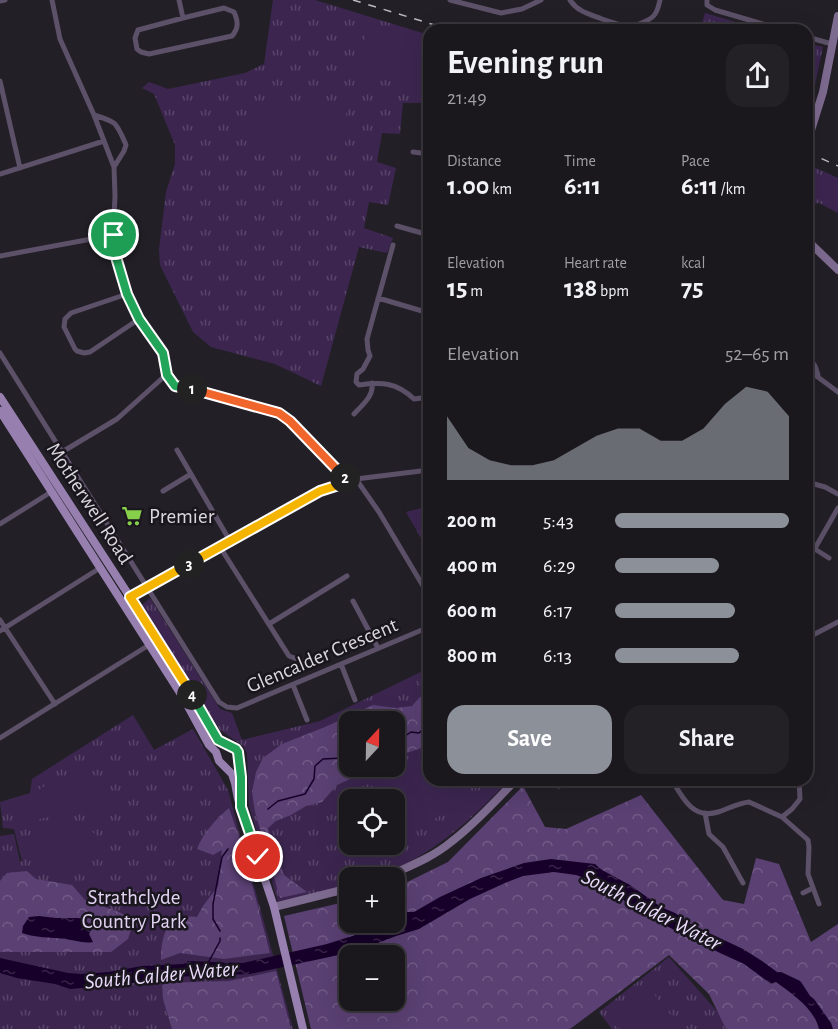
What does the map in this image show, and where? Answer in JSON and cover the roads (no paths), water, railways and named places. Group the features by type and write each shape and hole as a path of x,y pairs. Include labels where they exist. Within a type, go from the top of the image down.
{"main road":[{"name":"Motherwell Road","path":"0,398 130,597 218,740 229,746"},
{"name":"Motherwell Road","path":"0,411 218,756"},
{"path":"241,807 239,760 236,749 229,746 223,748 218,756 222,765 232,774 238,799 274,907 303,1029"},
{"path":"226,768 239,760"}],"street":[{"path":"0,0 5,0"},
{"path":"52,0 60,39 114,167 116,257 127,294 139,319 163,353 167,375 175,386 194,389 279,413 290,421 348,482"},
{"path":"179,0 183,18"},
{"path":"450,0 501,13 522,9 541,0"},
{"path":"570,0 582,12 620,24"},
{"path":"640,24 653,17 660,0"},
{"path":"707,0 708,5 715,10 763,24"},
{"path":"224,8 234,12 238,28 232,36 203,43 149,54 136,49 135,38 138,30 183,18 224,8"},
{"path":"813,123 838,16"},
{"path":"813,39 832,44"},
{"path":"0,81 20,168"},
{"path":"94,115 117,125 126,145 114,167"},
{"path":"0,174 104,141"},
{"path":"413,152 423,153"},
{"path":"397,226 423,233"},
{"path":"0,256 114,235"},
{"path":"393,245 367,339 370,356 368,363 357,374 356,382 359,385 372,382 394,385 414,399 423,398"},
{"path":"813,246 838,270"},
{"path":"127,294 71,313 65,319 64,327 75,348 81,352 90,352 139,319"},
{"path":"378,298 423,311"},
{"name":"Motherwell Road","path":"0,353 146,588"},
{"path":"813,362 818,376"},
{"path":"813,373 838,392"},
{"path":"62,452 117,419 167,375"},
{"path":"354,414 370,397 373,389 372,382"},
{"path":"177,450 230,541"},
{"path":"130,597 320,491 356,479 423,471"},
{"path":"164,490 191,474"},
{"path":"356,479 379,512 423,586"},
{"path":"813,484 838,494"},
{"path":"0,524 51,492"},
{"path":"829,558 814,550 838,508"},
{"path":"220,547 289,656 308,663"},
{"path":"2,630 100,568"},
{"path":"268,624 347,576"},
{"name":"Glencalder Crescent","path":"146,588 219,702 227,707 237,708 423,629"},
{"path":"353,601 378,648"},
{"path":"0,620 2,630 55,704"},
{"path":"813,635 838,622"},
{"path":"0,738 149,645"},
{"path":"341,664 355,700"},
{"path":"293,685 308,720"},
{"path":"405,868 450,843 510,786"},
{"path":"676,786 685,802 693,809 705,813 715,813 749,801 782,817 808,840 808,874 819,904"},
{"path":"782,817 800,799 800,786"},
{"path":"705,813 709,834 723,847 743,883"},
{"path":"803,892 813,888"},
{"path":"274,907 339,891"}],"water":[{"name":"South Calder Water","path":"551,859 595,864 690,924 743,949 762,961 814,999 833,1029 819,1029 807,1008 776,982 771,984 744,964 665,925 596,882 576,875 554,872 523,876 505,883 470,899 419,929 373,945 339,945 339,955 250,974 171,977 119,985 70,989 0,973 0,958 81,974 142,966 184,964 188,961 243,963 327,944 362,933 405,933 405,912 414,912 481,878 524,863"},
{"path":"29,917 83,919 93,927 89,934 93,942 37,937 22,933 23,926"}],"waterway":[{"path":"405,736 411,732 419,733 423,729"},
{"path":"268,809 278,801 305,794 314,779 315,766 323,759 339,758"},
{"path":"220,931 213,919 213,904 222,857 228,849"},
{"path":"208,963 220,938"},
{"name":"South Calder Water","path":"780,977 797,985 806,999"}],"railway":[{"path":"353,0 431,24"},
{"path":"813,155 838,166"}],"place":[{"name":"Premier","path":"132,516"}],"park label":[{"name":"Strathclyde Country Park","path":"134,909"}]}
